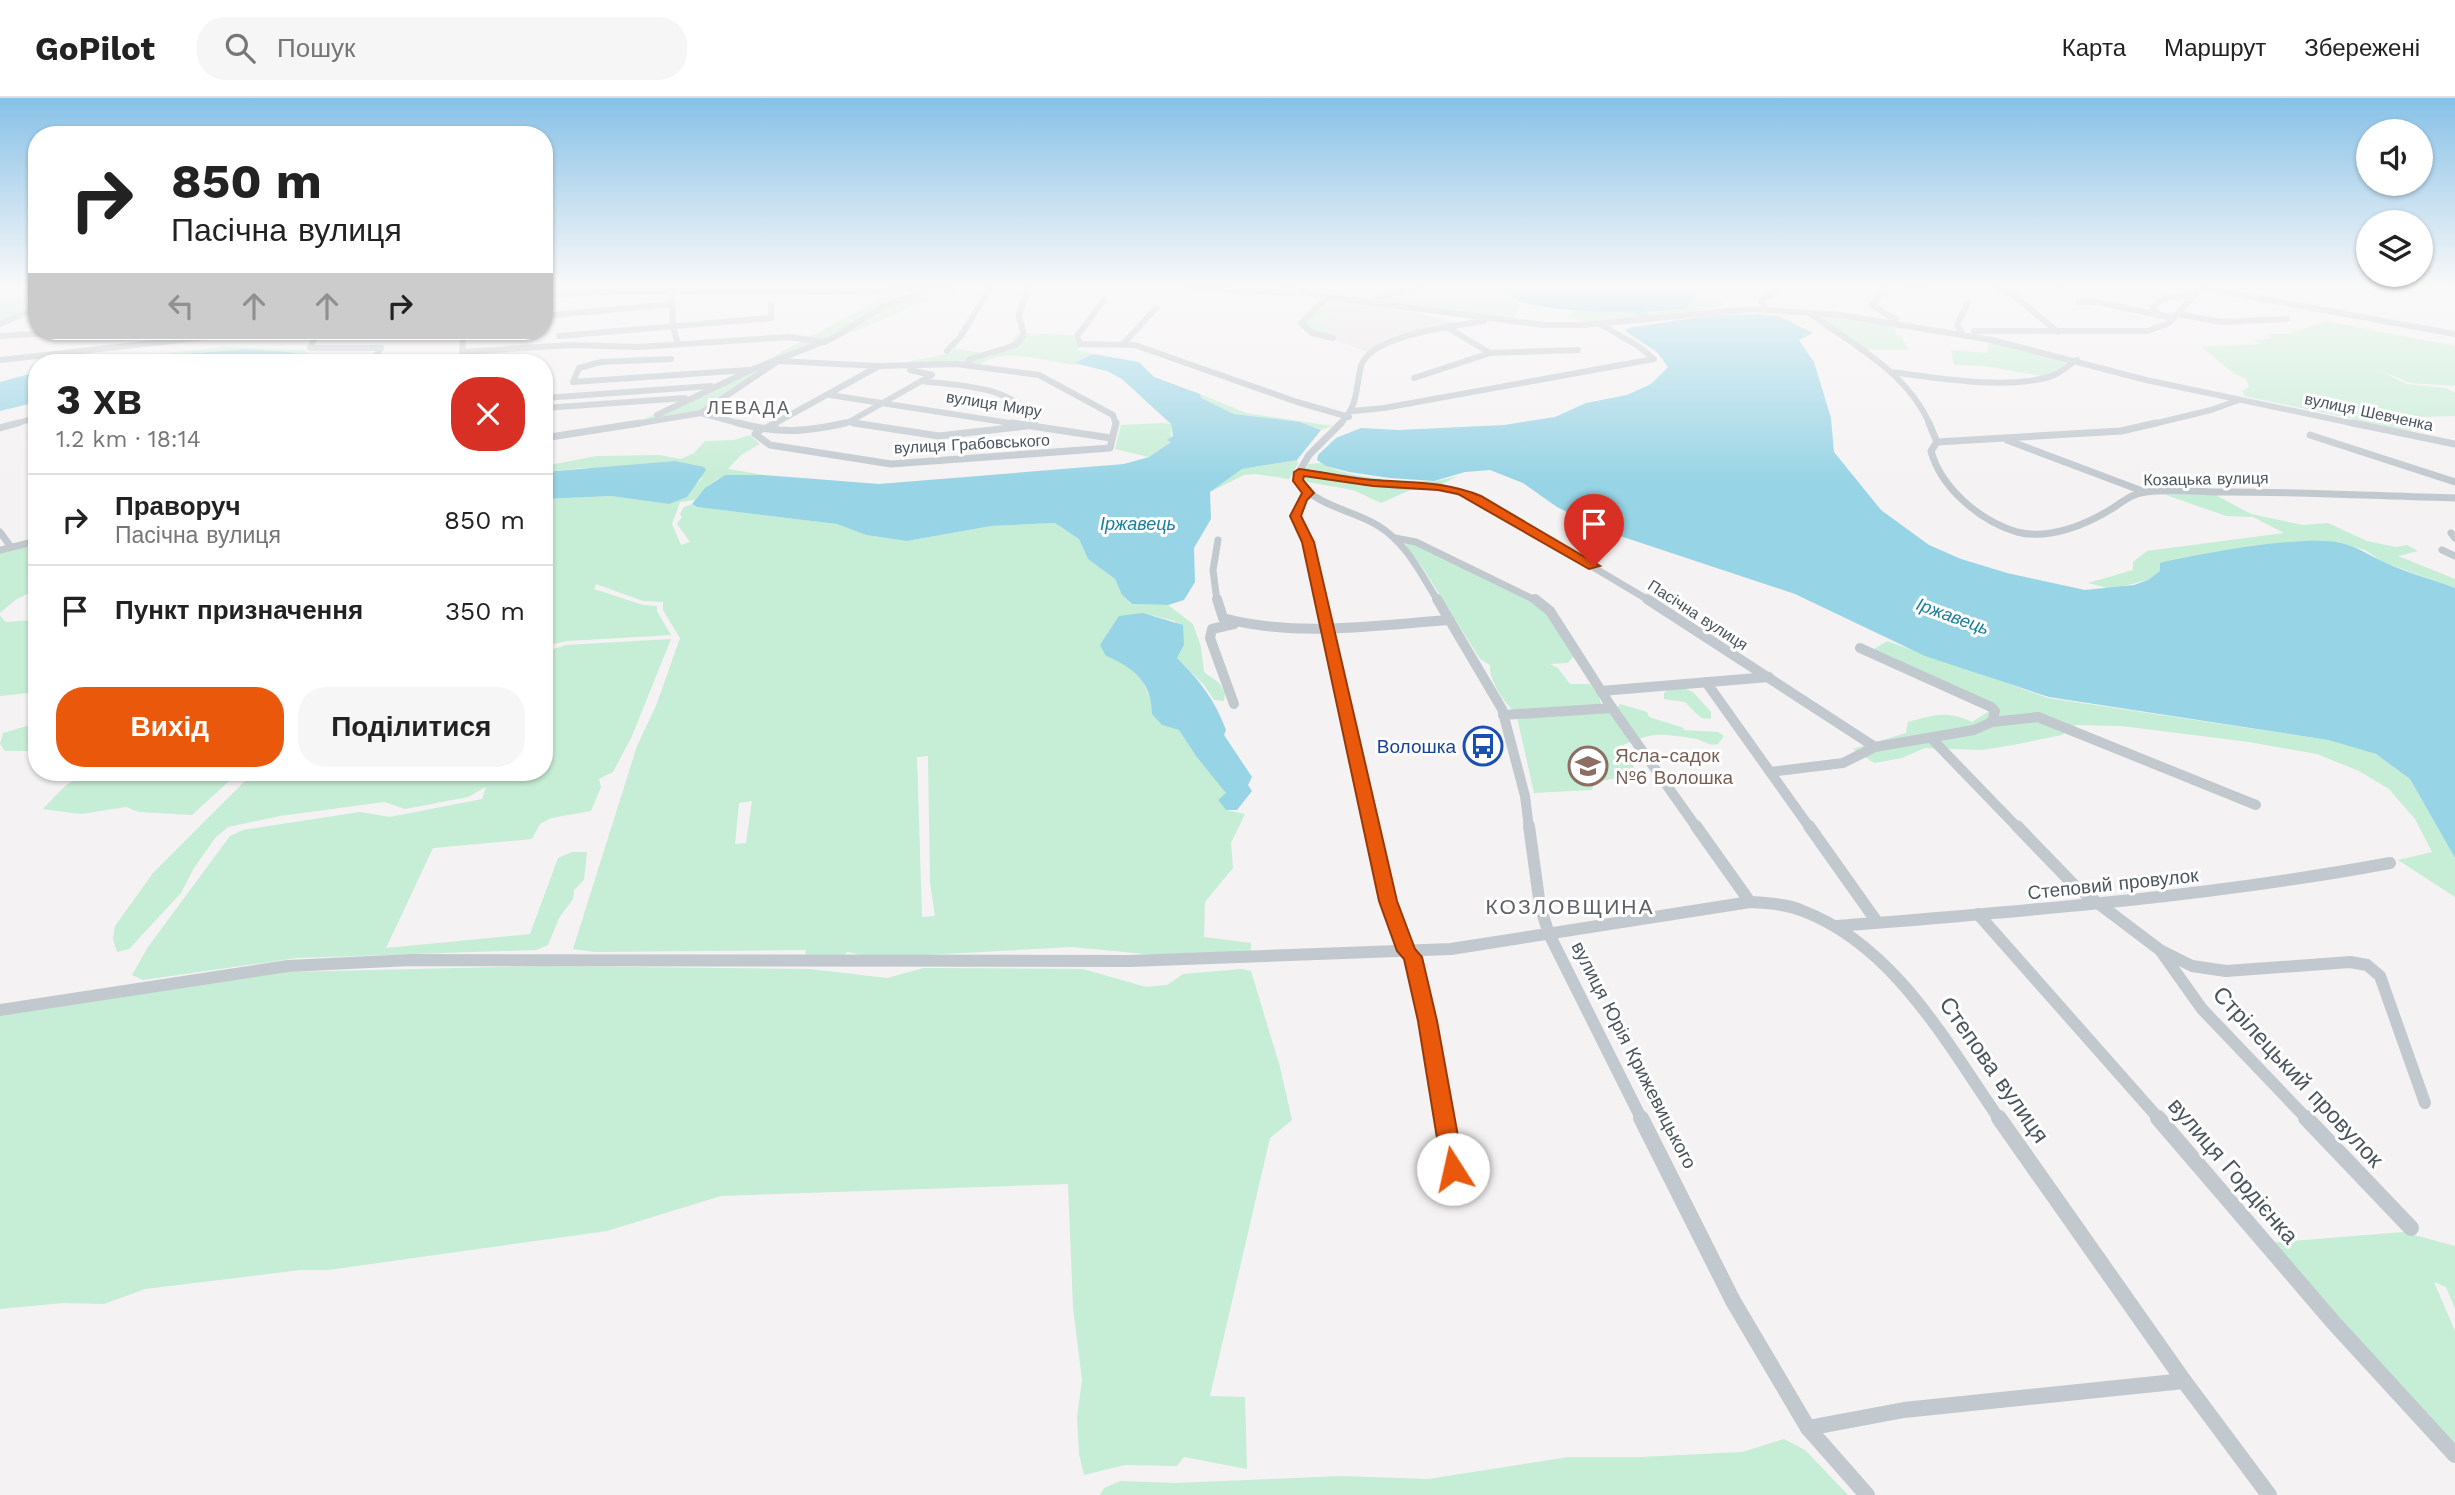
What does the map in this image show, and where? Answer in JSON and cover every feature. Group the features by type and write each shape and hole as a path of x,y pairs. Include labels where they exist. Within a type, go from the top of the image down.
{"street":[{"path":"645,421 751,370 800,352"},
{"path":"971,363 996,352"},
{"path":"1151,352 1335,415 1654,359 1646,352"},
{"path":"1369,352 1362,363 1351,414 1309,455 1299,472 1298,481 1308,493 1302,499 1295,516 1308,542 1388,901 1406,951 1412,957 1427,1021 1453,1169"},
{"path":"1414,378 1490,353 1514,352"},
{"name":"Козацька вулиця","path":"1864,352 1909,388 1924,411 1937,442 1931,451 1936,470 1982,515 2018,533 2056,532 2077,528 2116,506 2122,499 2145,492 2261,492 2455,498"},
{"name":"вулиця Шевченка","path":"2048,352 2146,380 2455,444"},
{"path":"0,360 28,357"},
{"path":"671,359 601,362 579,368 573,382 751,370"},
{"name":"Козацька вулиця","path":"1892,372 1934,377 2025,380 2057,374 2077,360"},
{"path":"701,413 778,361 879,366 971,363 1039,375 1054,381 1113,415 1117,429 1111,438"},
{"path":"553,436 701,413 762,429 803,432 849,422 932,375 879,366 781,422 762,429"},
{"path":"849,422 940,436 1035,425 1030,413 996,393 922,382"},
{"path":"553,397 718,386"},
{"name":"вулиця Миру","path":"830,395 1111,438"},
{"path":"553,407 691,398"},
{"path":"1937,442 2121,431 2211,410 2241,399"},
{"path":"0,428 28,420"},
{"name":"вулиця Грабовського","path":"762,429 755,434 770,445 891,464 1097,450 1110,448 1111,438"},
{"path":"2310,435 2455,482"},
{"path":"2000,438 2145,492"},
{"name":"Пасічна вулиця","path":"1299,472 1399,486 1438,486 1477,498 1677,617 1875,747"},
{"name":"вулиця Юрія Крижевицького","path":"1308,493 1374,523 1394,537 1415,563 1450,620 1503,715 1525,796 1540,906 1549,934 1733,1301 1808,1428 1867,1495"},
{"path":"0,532 11,547"},
{"name":"вулиця Юрія Крижевицького","path":"1394,537 1416,542 1533,598 1550,611 1612,708 1750,902"},
{"path":"1218,540 1212,562 1216,602 1223,618 1237,623 1270,627 1326,627 1450,620"},
{"path":"0,550 28,543"},
{"path":"2442,550 2455,556"},
{"path":"1234,704 1210,638 1212,629 1237,623"},
{"path":"1860,648 1991,707 1994,711 1992,722"},
{"path":"1601,691 1769,677"},
{"path":"1706,682 1877,922"},
{"path":"1503,715 1612,708"},
{"path":"1770,772 1843,763 1875,747 1974,730 1992,722 2030,717 2047,719 2182,777 2256,805"},
{"name":"Стрілецький провулок","path":"1931,738 2074,885 2160,950 2192,966 2226,971 2350,962 2367,965 2380,976 2425,1103"},
{"name":"Степовий провулок","path":"1838,926 2099,905 2309,878 2389,863"},
{"name":"Степова вулиця","path":"0,1010 288,966 411,960 1129,961 1406,951 1474,947 1750,902 1784,903 1838,926 1880,961 1916,1000 2184,1381 2269,1495"},
{"name":"вулиця Гордієнка","path":"1978,914 2060,1002 2185,1152 2455,1455"},
{"name":"Стрілецький провулок","path":"2160,950 2202,1009 2411,1228"},
{"path":"1808,1428 1904,1410 2184,1381"}],"green space":[{"path":"175,352 205,352 181,354 157,354"},
{"path":"277,352 310,354 294,354"},
{"path":"781,352 801,352 789,357 701,415 632,425"},
{"path":"951,352 1093,354 1074,363 1077,365 1014,356 1001,356 979,365 902,363"},
{"path":"1951,352 2035,352 2070,360 2054,373 2043,376 1984,366 1954,365"},
{"path":"2208,352 2455,352 2455,386 2411,383 2379,370 2406,384 2446,388 2455,393 2455,416 2423,417 2410,431 2244,396 2243,391 2249,387 2246,378 2234,374"},
{"path":"1200,394 1246,413 1333,426 1321,430 1300,422 1234,414 1201,398"},
{"path":"1171,424 1171,442 1149,457 1115,449 1121,425"},
{"path":"750,435 760,444 741,455 728,469 764,475 726,476 712,483 695,500 680,502 672,524 681,545 690,542 677,524 684,507 692,504 697,507 837,524 866,535 907,541 991,526 1055,523 1079,539 1088,559 1115,579 1122,595 1131,604 1168,605 1193,624 1201,647 1204,672 1219,683 1225,693 1224,701 1214,700 1204,685 1177,658 1184,645 1175,621 1143,613 1106,656 1129,665 1142,680 1162,725 1179,730 1196,756 1227,793 1218,800 1226,810 1245,814 1231,843 1233,868 1205,902 1204,937 1251,943 1251,953 1166,956 1072,947 925,955 922,958 871,957 847,952 843,956 810,957 805,953 806,950 595,952 573,949 637,746 656,706 680,638 663,610 663,602 643,601 596,584 594,589 643,605 657,606 657,611 671,635 553,644 553,499 611,496 669,504 689,492 702,478 582,468 553,471 553,464 597,456 659,455 681,459 694,453 705,441 734,440","holes":["928,756 930,882 935,916 922,917 917,757","752,801 746,843 735,844 739,803"]},
{"path":"1297,460 1298,464 1289,479 1244,475 1210,492 1242,469"},
{"path":"1321,463 1359,476 1391,480 1434,481 1458,476 1440,485 1409,485 1306,469 1308,464"},
{"path":"1301,476 1415,488 1381,503 1353,490 1302,481"},
{"path":"2152,490 2210,492 2251,514 2303,525 2328,523 2367,541 2396,547 2407,545 2418,551 2398,556 2455,579 2455,588 2383,562 2365,550 2337,542 2266,546 2177,559 2148,580 2111,589 2088,583 2133,570 2133,562 2147,551 2284,533 2253,517 2226,516"},
{"path":"1411,542 1532,599 1550,614 1577,652 1568,663 1550,664 1558,668 1570,684 1590,684 1599,696 1601,705 1514,711 1498,690 1490,665 1480,659 1423,568 1405,545"},
{"path":"28,545 28,594 0,613 0,551"},
{"path":"0,615 5,622 28,621 28,693 0,696"},
{"path":"671,639 632,736 613,772 599,779 601,787 591,811 551,818 540,824 532,839 433,848 386,948 530,934 558,858 572,852 587,852 584,880 574,890 573,899 559,918 548,945 536,950 297,958 143,980 132,975 148,947 230,836 243,830 360,812 390,817 482,799 486,787 468,797 405,809 384,802 280,816 228,827 216,837 194,868 181,893 129,949 117,952 113,939 115,926 153,873 245,781 553,781 553,649 566,645"},
{"path":"1887,641 2048,698 2328,740 2376,754 2410,779 2455,858 2455,897 2398,860 2432,852 2415,819 2389,789 2359,771 2317,754 2249,742 2121,726 2076,725 2062,735 2013,745 1982,750 1925,748 1902,758 1874,763 1853,749 1906,733 1908,722 1925,717 1955,716 1972,722 1991,710 1871,651"},
{"path":"1682,687 1693,692 1711,712 1711,719 1701,718 1685,702 1664,699 1664,693 1669,688"},
{"name":"Ясла-садок №6 Волошка","path":"1620,704 1647,712 1649,717 1684,728 1683,730 1718,732 1724,736 1718,744 1709,744 1695,738 1660,735 1642,738 1619,746 1632,758 1635,775 1594,782 1592,790 1534,793 1517,717 1617,708"},
{"path":"28,726 28,751 5,751 0,744 3,733"},
{"path":"72,781 229,781 192,815 139,812 126,807 81,814 43,809"},
{"path":"540,966 810,969 887,978 924,968 1083,969 1146,987 1167,985 1183,974 1242,969 1251,971 1280,1067 1292,1120 1270,1138 1210,1396 1245,1397 1247,1469 1184,1457 1177,1466 1125,1465 1084,1475 1079,1454 1077,1417 1082,1380 1073,1307 1068,1184 721,1196 607,1231 328,1270 300,1270 145,1289 104,1304 63,1303 0,1309 0,1016 287,972"},
{"path":"2403,1232 2455,1246 2455,1309 2446,1287 2434,1282 2455,1331 2455,1451 2268,1243"},
{"path":"1784,1439 1805,1450 1848,1495 1100,1495 1104,1488 1120,1481 1176,1483 1341,1476 1428,1479 1569,1457 1742,1452"}],"water":[{"path":"284,352 297,354 185,354"},
{"path":"1657,352 1807,352 1814,362 1831,418 1834,452 1881,510 1929,545 1961,559 2007,573 2085,590 2134,585 2148,580 2160,571 2160,563 2177,559 2251,546 2325,541 2353,547 2393,566 2455,588 2455,858 2410,779 2376,754 2328,740 2049,697 1925,656 1795,594 1605,531 1557,507 1523,483 1490,470 1465,472 1434,481 1349,472 1326,466 1317,460 1318,455 1336,438 1361,428 1399,430 1504,425 1555,417 1586,403 1627,395 1651,384 1668,367"},
{"name":"Іржавець","path":"1093,354 1139,362 1154,377 1200,394 1201,398 1234,414 1300,422 1321,430 1297,460 1242,469 1210,492 1211,519 1194,548 1195,582 1184,600 1168,605 1132,604 1122,595 1115,579 1088,559 1079,539 1055,523 991,526 907,541 866,535 837,524 697,507 692,504 705,488 725,475 764,475 879,484 1124,464 1149,457 1171,442 1167,440 1173,436 1171,424 1122,379 1107,371 1074,363"},
{"path":"28,374 28,404 0,411 0,382"},
{"path":"675,461 704,467 706,470 687,497 669,504 611,496 553,499 553,471"},
{"path":"1143,613 1183,625 1184,645 1177,658 1212,700 1226,730 1224,735 1252,777 1248,785 1252,791 1237,810 1226,810 1218,800 1226,793 1179,730 1162,725 1152,714 1145,684 1125,665 1106,656 1100,645 1119,616"}],"place":[{"name":"Волошка","path":"1483,746"},
{"name":"Ясла-садок №6 Волошка","path":"1588,766"}],"district":[{"name":"ЛЕВАДА","path":"749,407"},
{"name":"КОЗЛОВЩИНА","path":"1570,906"}],"route":[{"path":"1453,1169 1427,1021 1412,957 1406,951 1388,901 1308,542 1295,516 1302,499 1308,493 1298,481 1299,472 1373,483 1438,486 1461,491 1594,566"}]}
